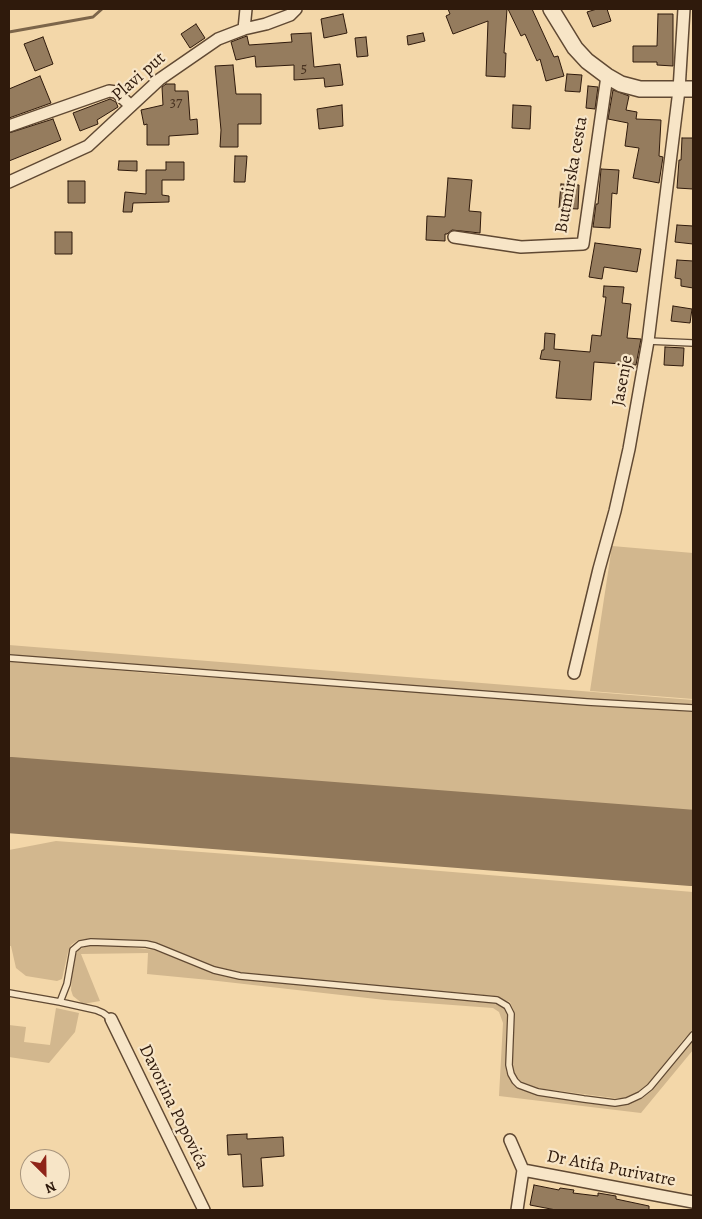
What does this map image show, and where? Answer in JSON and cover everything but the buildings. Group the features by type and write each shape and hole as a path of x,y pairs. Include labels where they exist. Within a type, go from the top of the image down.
{"street":[{"path":"244,29 246,9"},
{"name":"Plavi put","path":"9,182 88,146 160,79 218,39 290,15 296,9"},
{"path":"551,9 575,48 587,62 607,76 621,84 640,89 686,90"},
{"name":"Jasenje","path":"574,673 629,449 648,341 686,90 684,9"},
{"name":"Butmirska cesta","path":"454,237 521,247 583,244 607,76"},
{"path":"9,126 109,91 116,92 131,106"},
{"name":"Davorina Popovića","path":"112,1020 204,1210"},
{"name":"Dr Atifa Purivatre","path":"510,1140 523,1170 517,1210"},
{"name":"Dr Atifa Purivatre","path":"523,1170 693,1202"}],"lane":[{"path":"648,341 693,343"},
{"path":"9,658 587,702 693,708"},
{"path":"60,1002 67,984 73,950 80,944 91,942 146,944 214,970 240,976 497,1000 507,1006 511,1014 509,1066 511,1074 519,1085 538,1092 615,1103 634,1098 645,1091 693,1035"},
{"path":"9,994 96,1010 112,1020"}],"shaded area":[{"path":"612,546 693,553 693,699 590,691"},
{"path":"9,645 693,700 693,706 9,655"},
{"path":"9,661 171,675 335,685 693,712 693,811 288,785 9,761"},
{"path":"56,841 693,892 693,1030 646,1088 627,1098 613,1098 537,1088 521,1082 514,1074 511,1061 514,1011 510,1002 494,996 236,973 215,968 158,944 142,940 78,940 71,945 68,952 62,979 57,981 26,976 16,968 11,946 9,946 9,850"},
{"path":"90,945 154,950 223,976 501,1004 505,1008 507,1015 506,1071 510,1080 518,1087 537,1094 613,1105 629,1104 642,1098 647,1093 693,1037 693,1050 641,1113 499,1096 503,1023 499,1012 493,1008 385,1000 147,974 148,953 81,954 100,1001 83,1004 73,996 71,990 73,961 78,950"},
{"path":"56,1008 79,1013 75,1032 49,1063 9,1057 9,1025 26,1027 24,1042 50,1045"}],"waterway":[{"path":"9,32 93,17 102,9"}],"taxiway":[{"path":"9,815 77,800"}],"runway":[{"path":"9,795 693,848"}]}
